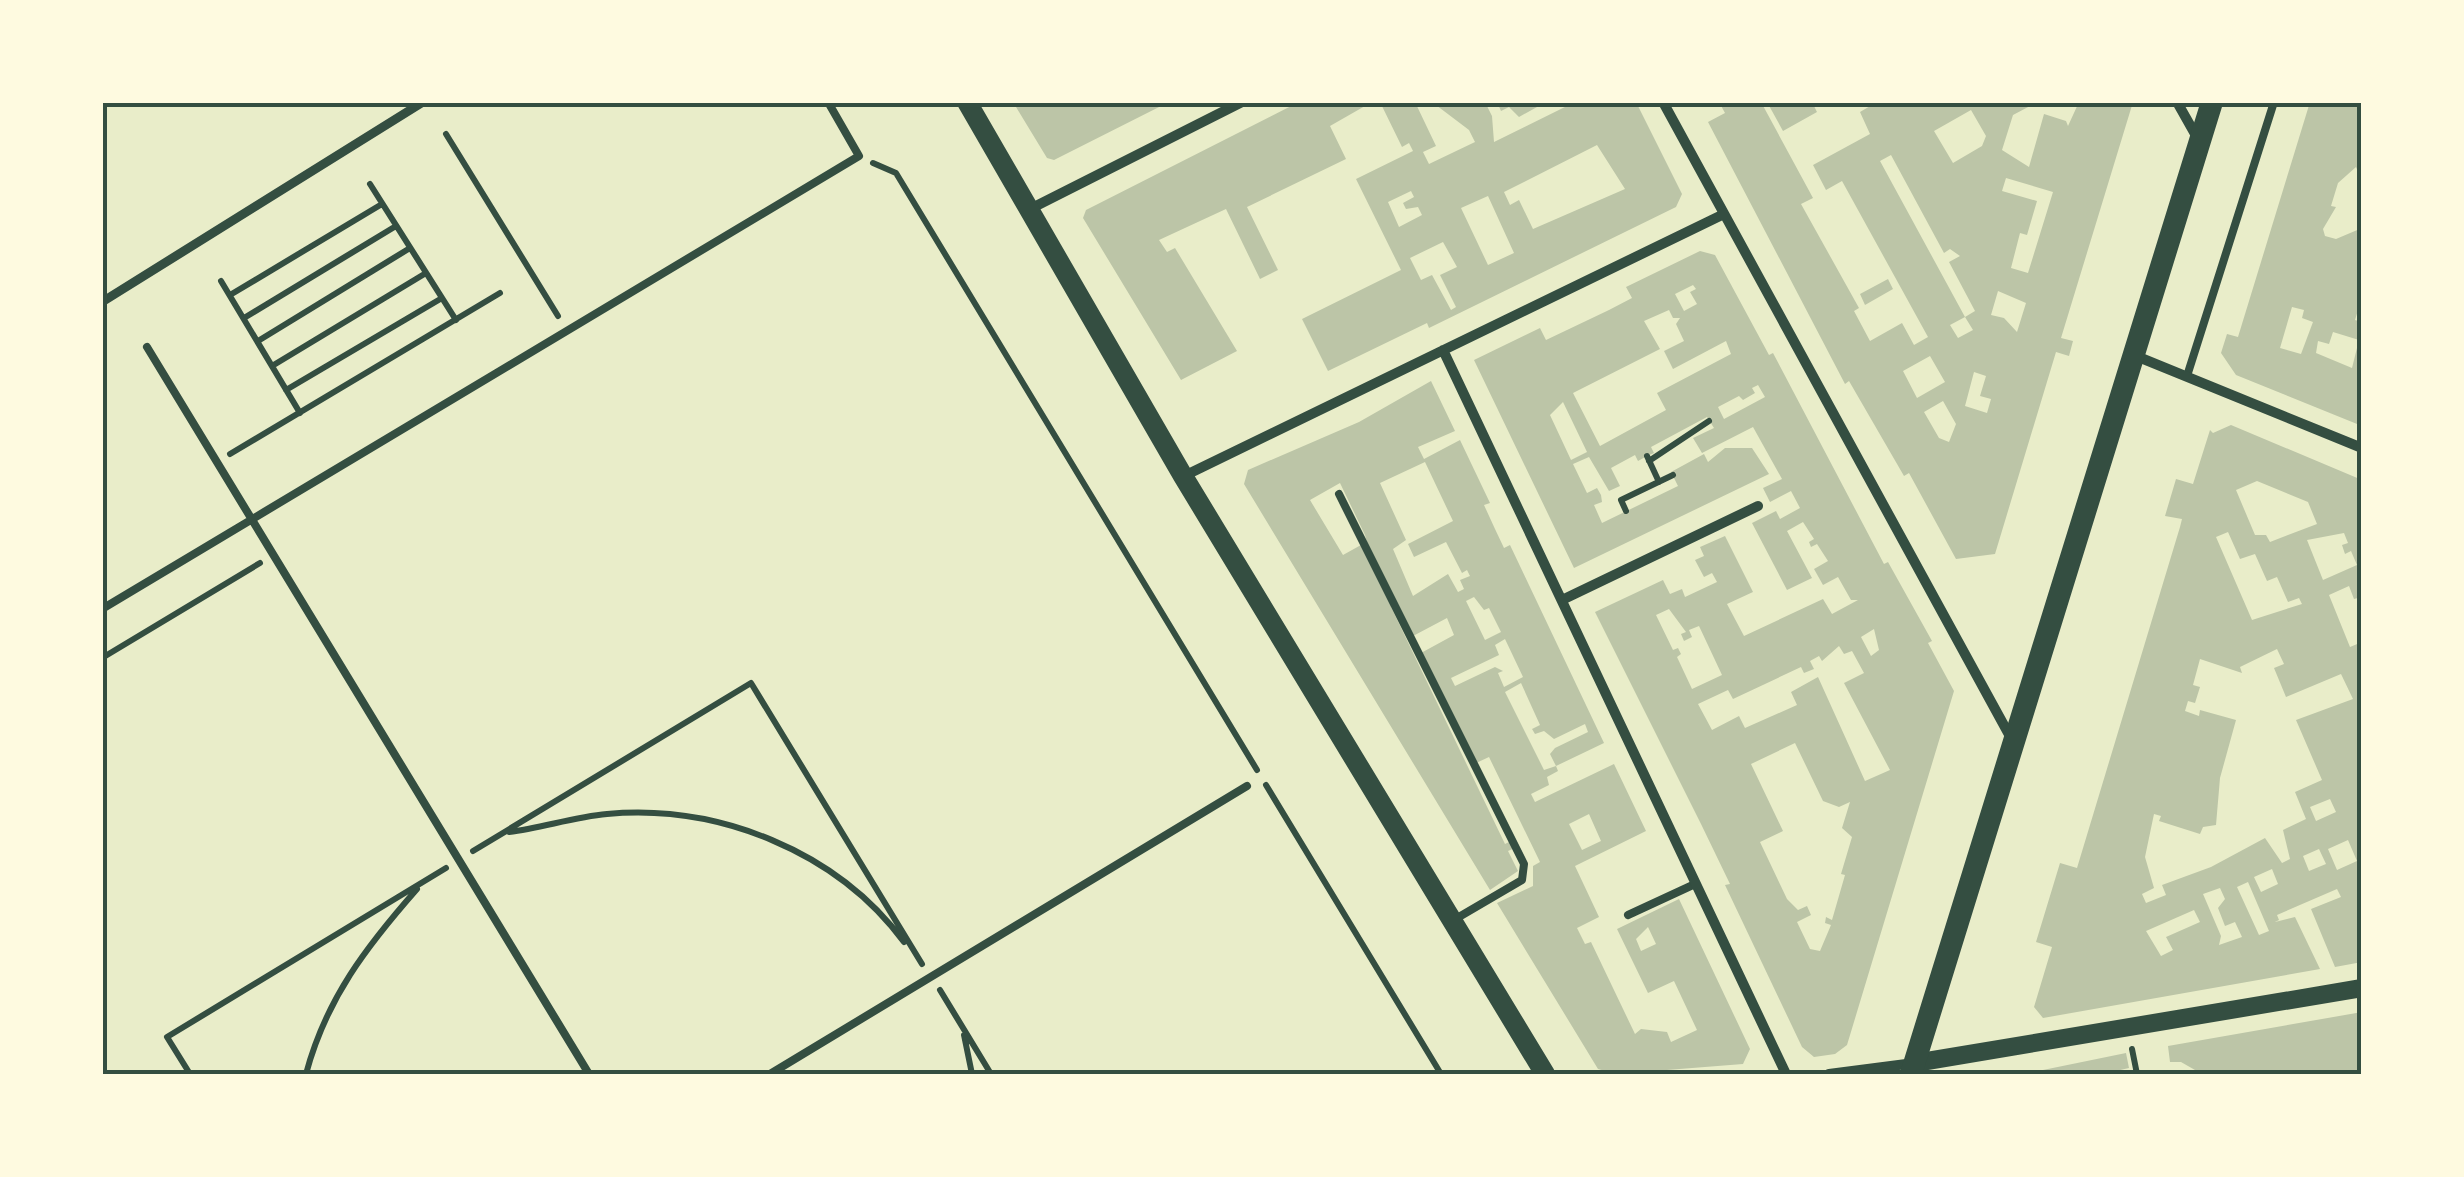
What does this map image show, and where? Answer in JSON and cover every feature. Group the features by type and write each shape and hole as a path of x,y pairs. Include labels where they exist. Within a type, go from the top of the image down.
{"main road":[{"path":"966,102 1183,476 1545,1074"},
{"path":"1913,1069 2212,102"}],"street":[{"path":"102,302 423,102"},
{"path":"1030,209 1242,102"},
{"path":"1663,102 2013,741"},
{"path":"2177,102 2200,143"},
{"path":"1183,476 1724,214"},
{"path":"1443,350 1786,1074"},
{"path":"2136,356 2362,448"},
{"path":"1562,600 1758,506"},
{"path":"1830,1074 1913,1069 2362,988"}],"lane":[{"path":"102,609 859,156 828,102"},
{"path":"2188,376 2274,102"},
{"path":"148,347 590,1074"},
{"path":"1339,494 1524,864 1522,880 1452,922"},
{"path":"770,1074 1247,786"},
{"path":"1628,916 1695,884"}],"path":[{"path":"446,134 567,331"},
{"path":"859,156 896,172 1441,1074"},
{"path":"370,184 456,320"},
{"path":"230,296 382,204"},
{"path":"244,318 396,226"},
{"path":"258,341 410,248"},
{"path":"272,366 426,273"},
{"path":"222,281 300,413"},
{"path":"217,462 500,293"},
{"path":"286,390 442,298"},
{"path":"1659,482 1648,459 1709,421"},
{"path":"1626,512 1621,500 1673,475"},
{"path":"102,658 273,555"},
{"path":"751,684 991,1074"},
{"path":"502,834 586,817 642,812 683,816 756,833 790,848 856,891 886,918 930,978"},
{"path":"306,1074 340,986 370,942 424,881"},
{"path":"963,1028 972,1074"},
{"path":"167,1037 190,1074"},
{"path":"2132,1048 2137,1074"}],"building":[{"path":"1013,102 1169,102 1054,160 1047,158"},
{"path":"1299,102 1372,102 1330,126 1346,159 1247,207 1278,270 1260,279 1226,209 1159,240 1167,252 1175,248 1237,351 1181,380 1083,218 1086,210"},
{"path":"1380,102 1415,102 1436,146 1423,152 1429,164 1475,142 1469,130 1432,102 1485,102 1492,116 1494,142 1575,102 1636,102 1682,194 1676,207 1429,328 1427,323 1328,371 1302,319 1401,270 1356,179 1413,151 1409,143 1402,147","holes":["1597,145 1625,189 1533,229 1519,200 1510,205 1504,192","1411,191 1414,197 1403,203 1406,209 1418,207 1422,215 1399,227 1388,202","1488,196 1514,253 1488,265 1461,208","1443,242 1457,267 1440,275 1456,307 1451,310 1432,275 1421,280 1410,258"]},
{"path":"1497,102 1546,102 1519,117 1509,107 1501,111"},
{"path":"1719,102 1761,102 1813,198 1801,204 1859,308 1854,311 1870,341 1902,323 1914,345 1928,337 1842,181 1826,190 1813,165 1870,134 1860,112 1877,102 2028,102 2030,106 2013,115 2002,150 2029,167 2044,114 2066,121 2068,126 2079,102 2133,102 2061,338 2073,341 2069,356 2056,352 1995,554 1956,559 1909,473 1904,476 1849,381 1845,384 1708,122 1725,113","holes":["1971,110 1986,136 1982,146 1953,163 1934,131","1891,155 1944,253 1950,249 1960,256 1949,262 1975,311 1965,317 1880,161","2006,178 2053,192 2028,273 2011,268 2020,233 2027,235 2037,201 2002,191","1998,291 2026,303 2017,332 2004,318 1991,315","1965,317 1973,330 1958,338 1950,325","1930,356 1945,382 1917,398 1903,371","1974,372 1986,376 1980,396 1991,399 1987,413 1965,406","1943,401 1956,424 1949,442 1939,438 1924,412"]},
{"path":"1767,102 1812,102 1817,112 1783,131"},
{"path":"2310,102 2362,102 2362,180 2356,167 2338,183 2331,206 2336,207 2323,229 2325,236 2336,239 2362,228 2362,297 2355,320 2362,322 2362,426 2236,375 2221,353 2227,334 2238,337","holes":["2292,307 2304,310 2302,318 2313,322 2301,354 2280,348","2333,332 2359,340 2352,368 2316,353 2318,341 2329,344"]},
{"path":"1700,251 1715,255 1769,355 1773,353 1884,564 1888,562 1932,641 1928,643 1954,691 1847,1045 1835,1054 1814,1057 1802,1047 1725,885 1730,884 1595,612 1663,580 1670,594 1682,589 1685,597 1717,582 1712,573 1704,577 1695,560 1704,556 1700,547 1725,536 1753,592 1727,604 1744,636 1823,599 1832,614 1858,600 1851,600 1838,577 1823,585 1814,569 1828,561 1817,544 1811,547 1809,542 1814,539 1803,522 1787,531 1812,578 1787,590 1752,523 1776,511 1780,519 1800,508 1791,491 1770,502 1763,488 1782,479 1753,427 1702,453 1693,438 1714,428 1707,417 1651,447 1654,453 1638,461 1635,455 1611,468 1620,486 1609,491 1589,457 1573,464 1587,493 1597,488 1601,495 1602,502 1594,505 1602,523 1678,486 1671,472 1704,454 1708,462 1725,448 1752,448 1769,474 1574,568 1474,360 1540,328 1546,340 1609,310 1632,298 1626,287","holes":["1693,285 1696,289 1690,292 1697,304 1684,311 1675,294","1669,310 1673,318 1680,318 1676,324 1684,341 1664,351 1673,369 1726,341 1731,354 1657,393 1666,410 1600,446 1573,393 1660,349 1644,321","1758,385 1765,397 1724,419 1718,407 1755,393 1752,388","1563,402 1587,452 1571,460 1550,415","1669,609 1686,632 1681,634 1684,641 1692,637 1689,630 1699,626 1722,675 1692,689 1677,657 1681,654 1678,648 1673,650 1656,615","1874,629 1879,650 1871,656 1861,637","1839,646 1844,654 1852,651 1864,673 1844,683 1890,770 1865,781 1818,677 1791,692 1797,705 1745,728 1739,716 1712,730 1698,704 1728,690 1733,699 1801,667 1804,673 1814,669 1810,661 1819,656 1822,661","1795,743 1823,801 1839,807 1850,802 1842,828 1852,837 1841,874 1845,875 1832,920 1826,917 1825,923 1831,925 1820,951 1810,949 1797,922 1811,915 1807,906 1798,910 1787,899 1760,842 1783,831 1751,764"]},
{"path":"1888,279 1893,289 1865,305 1860,294"},
{"path":"1431,381 1455,431 1418,447 1424,459 1460,440 1490,503 1484,505 1504,548 1510,545 1604,743 1556,766 1558,771 1547,777 1549,785 1531,794 1535,802 1614,764 1646,831 1575,866 1599,917 1577,928 1585,944 1591,942 1635,1034 1641,1029 1667,1032 1671,1042 1697,1030 1674,981 1648,993 1617,929 1679,899 1750,1049 1743,1064 1616,1074 1598,1069 1497,903 1533,886 1533,866 1540,862 1489,757 1474,764 1421,653 1454,635 1447,618 1413,636 1398,604 1391,607 1505,844 1511,841 1515,848 1508,851 1518,871 1490,890 1244,484 1248,470 1359,422","holes":["1425,462 1453,521 1408,544 1414,557 1446,542 1462,573 1467,570 1470,576 1460,580 1464,589 1458,592 1448,574 1413,596 1393,549 1406,540 1380,483","1340,483 1370,553 1361,545 1343,555 1310,500","1474,597 1484,610 1489,608 1501,632 1485,640 1466,601","1505,639 1523,677 1504,687 1498,673 1503,671 1495,667 1455,686 1451,678 1499,655 1495,645","1521,683 1540,725 1532,729 1535,734 1544,731 1554,739 1585,724 1588,732 1555,748 1550,754 1556,766 1544,770 1505,692","1589,814 1601,841 1582,850 1569,824","1648,927 1656,944 1641,951 1636,939"]},
{"path":"2231,425 2362,480 2362,597 2354,599 2349,586 2329,595 2350,647 2362,642 2362,962 2335,967 2311,909 2341,897 2337,889 2277,915 2279,920 2275,922 2295,917 2320,969 2043,1018 2034,1007 2052,947 2036,942 2060,863 2077,868 2180,527 2182,519 2165,516 2176,479 2193,484 2210,430 2213,433","holes":["2257,481 2308,502 2317,524 2270,542 2266,535 2255,535 2236,490","2228,532 2240,559 2255,554 2267,581 2277,577 2288,602 2299,598 2302,604 2252,620 2216,537","2344,533 2348,543 2342,545 2345,554 2351,551 2357,565 2323,580 2307,540","2277,649 2284,664 2274,668 2286,697 2341,674 2353,699 2296,720 2322,780 2295,792 2306,819 2283,830 2290,859 2282,863 2265,838 2211,867 2162,885 2166,895 2146,903 2142,894 2154,888 2145,857 2154,814 2161,816 2159,821 2200,834 2203,827 2216,825 2220,778 2236,720 2200,710 2199,716 2185,711 2188,701 2195,703 2200,687 2193,685 2200,659 2242,673 2240,667","2330,799 2336,812 2316,821 2310,807","2348,840 2357,861 2337,870 2328,849","2319,849 2326,864 2309,871 2303,856","2272,869 2278,884 2261,892 2254,877","2248,882 2269,931 2259,935 2237,887","2220,888 2225,899 2218,908 2225,926 2235,922 2242,937 2219,945 2221,936 2203,894","2194,910 2200,922 2166,937 2173,950 2161,956 2146,931"]},
{"path":"2362,1012 2362,1074 2202,1074 2181,1062 2170,1062 2168,1046"},
{"path":"2126,1053 2129,1068 2103,1074 2023,1074"}]}
